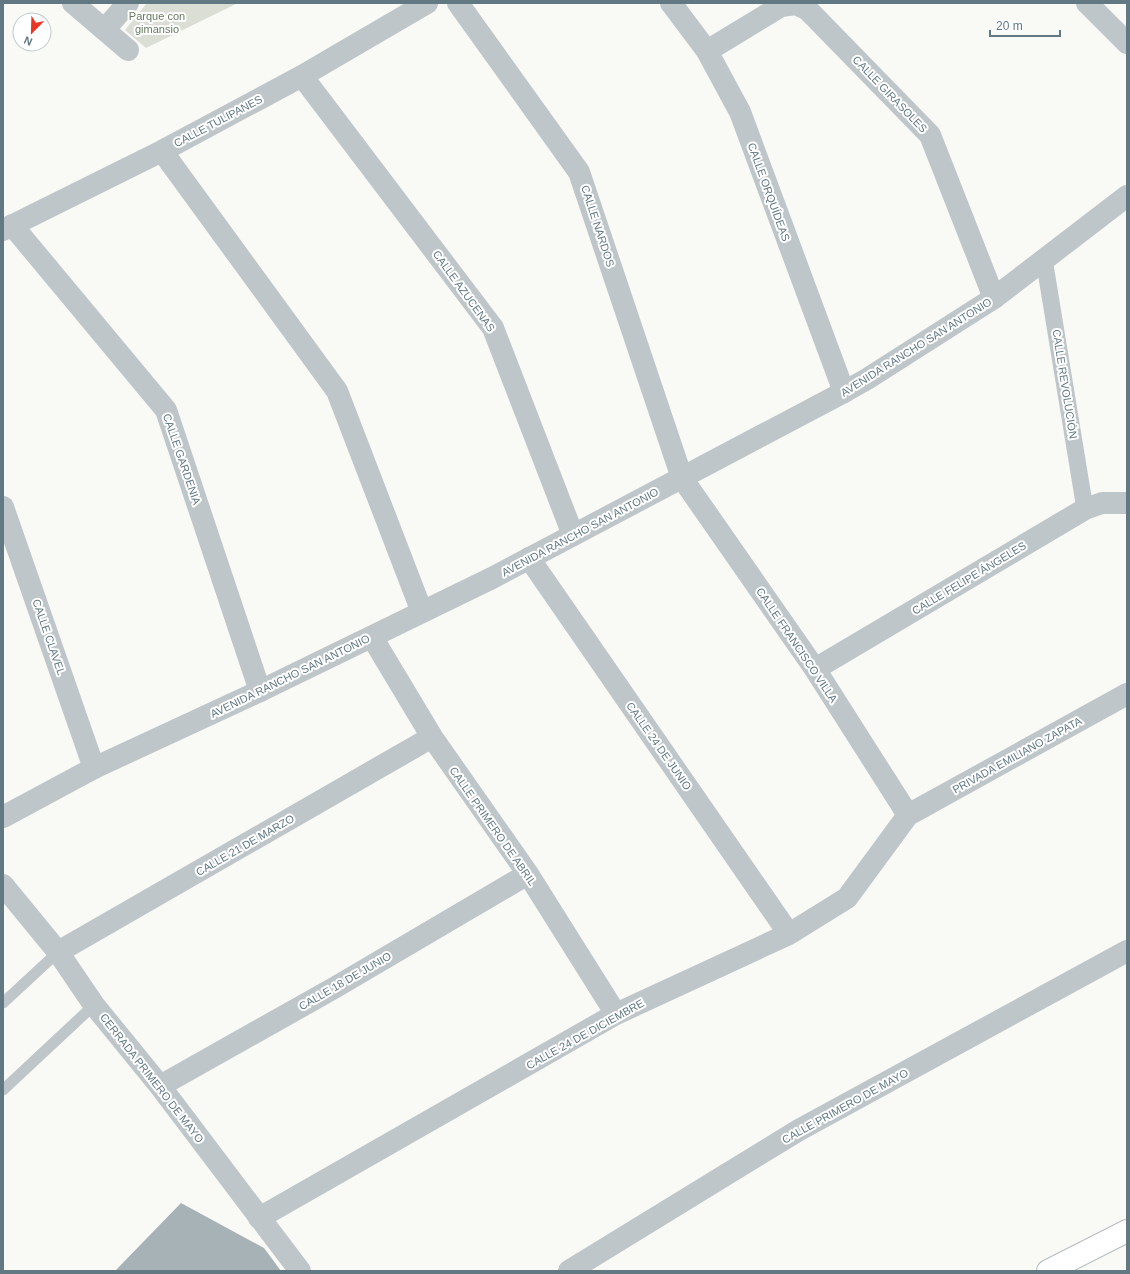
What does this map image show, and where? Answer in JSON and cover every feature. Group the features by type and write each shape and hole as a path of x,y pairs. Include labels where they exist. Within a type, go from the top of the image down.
{"main road":[{"path":"1048,1271 1127,1231"}],"street":[{"path":"73,3 128,50"},
{"path":"105,30 128,3"},
{"name":"CALLE TULIPANES","path":"7,228 162,152 302,76 427,3"},
{"name":"CALLE NARDOS","path":"458,3 579,172 682,478"},
{"name":"CALLE ORQUÍDEAS","path":"671,3 707,51 740,112 844,392"},
{"path":"1087,3 1127,42"},
{"name":"CALLE GIRASOLES","path":"707,51 781,6 796,4 808,10 930,135 994,298"},
{"name":"CALLE AZUCENAS","path":"302,76 493,328 573,535"},
{"path":"162,152 337,391 422,612"},
{"name":"AVENIDA RANCHO SAN ANTONIO","path":"3,817 94,768 260,691 530,558 844,392 994,298 1127,196"},
{"name":"CALLE GARDENIA","path":"7,228 166,410 260,691"},
{"name":"CALLE REVOLUCIÓN","path":"1044,259 1085,509"},
{"name":"CALLE FRANCISCO VILLA","path":"682,478 816,669 908,815"},
{"name":"CALLE FELIPE ÁNGELES","path":"816,669 1085,509 1102,503 1127,503"},
{"name":"CALLE CLAVEL","path":"3,507 94,768"},
{"name":"CALLE 24 DE JUNIO","path":"530,558 790,934"},
{"name":"CALLE PRIMERO DE ABRIL","path":"372,637 432,737 528,874 616,1014"},
{"name":"PRIVADA EMILIANO ZAPATA","path":"908,815 1127,694"},
{"name":"CALLE 21 DE MARZO","path":"58,952 432,737"},
{"name":"CALLE 24 DE DICIEMBRE","path":"259,1218 616,1014 790,934 847,898 908,815"},
{"name":"CALLE 18 DE JUNIO","path":"160,1086 328,992 528,874"},
{"name":"CERRADA PRIMERO DE MAYO","path":"3,885 58,952 94,1005 160,1086 300,1271"},
{"name":"CALLE PRIMERO DE MAYO","path":"569,1271 799,1130 1127,951"}],"lane":[{"path":"3,1003 58,952"},
{"path":"3,1090 94,1005"}],"green space":[{"name":"Parque con gimansio","path":"147,3 238,3 146,48 125,30"}],"building":[{"path":"181,1203 264,1248 281,1271 115,1271"}]}
